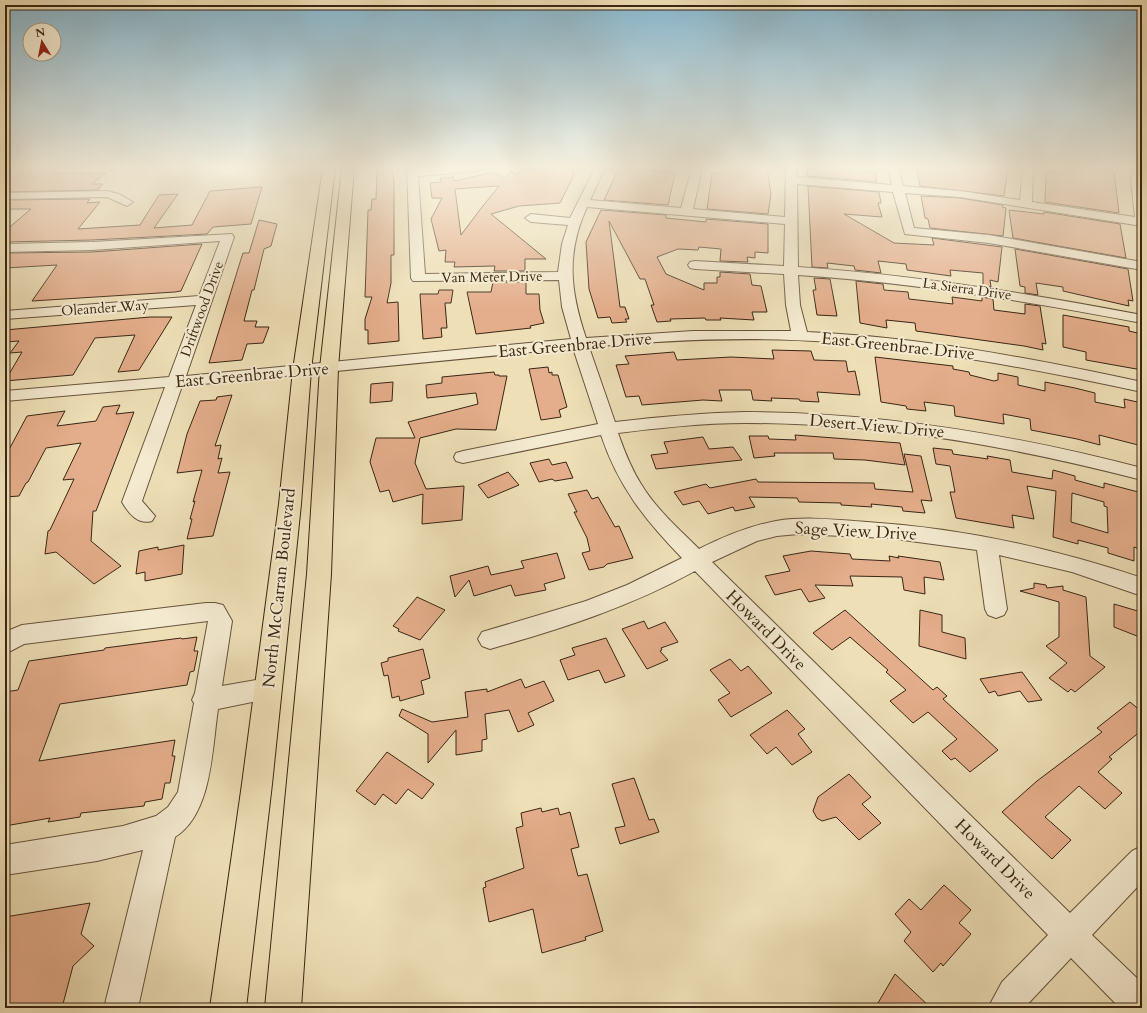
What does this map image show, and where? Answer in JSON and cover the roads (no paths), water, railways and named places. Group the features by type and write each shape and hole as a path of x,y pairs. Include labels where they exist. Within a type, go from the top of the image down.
{"main road":[{"name":"North McCarran Boulevard","path":"228,1008 290,504 302,370 323,215"},
{"name":"North McCarran Boulevard","path":"283,1008 319,574 329,368 344,215"}],"street":[{"name":"Van Meter Drive","path":"414,215 418,278 565,276"},
{"path":"531,218 553,215"},
{"name":"Howard Drive","path":"579,215 566,256 565,276 567,296 580,344 608,428 621,463 634,488 653,514 697,560 1142,1007"},
{"path":"729,215 791,220"},
{"path":"791,215 791,270 793,305 800,336"},
{"path":"905,215 909,231 989,239 1142,266"},
{"path":"1101,215 1142,222"},
{"name":"Driftwood Drive","path":"5,248 92,246 228,237 132,502 146,516"},
{"name":"La Sierra Drive","path":"695,265 791,270 896,280 992,292 1142,319"},
{"name":"Oleander Way","path":"5,315 206,300"},
{"name":"East Greenbrae Drive","path":"7,400 177,381 580,344 686,336 800,336 887,342 976,354 1054,368 1142,387"},
{"name":"Desert View Drive","path":"463,456 608,428 719,418 801,418 854,421 946,432 1053,452 1142,474"},
{"name":"Sage View Drive","path":"490,639 562,619 610,602 654,582 744,537 767,530 792,527 871,529 930,536 987,546 1076,566 1142,587"},
{"path":"987,546 996,609"},
{"path":"5,644 22,635 206,612 215,612 220,621 191,796 178,817 162,829 124,841 5,860"},
{"path":"206,700 268,689"},
{"path":"121,1008 162,829"},
{"path":"1005,1008 1014,994 1142,861"}]}
